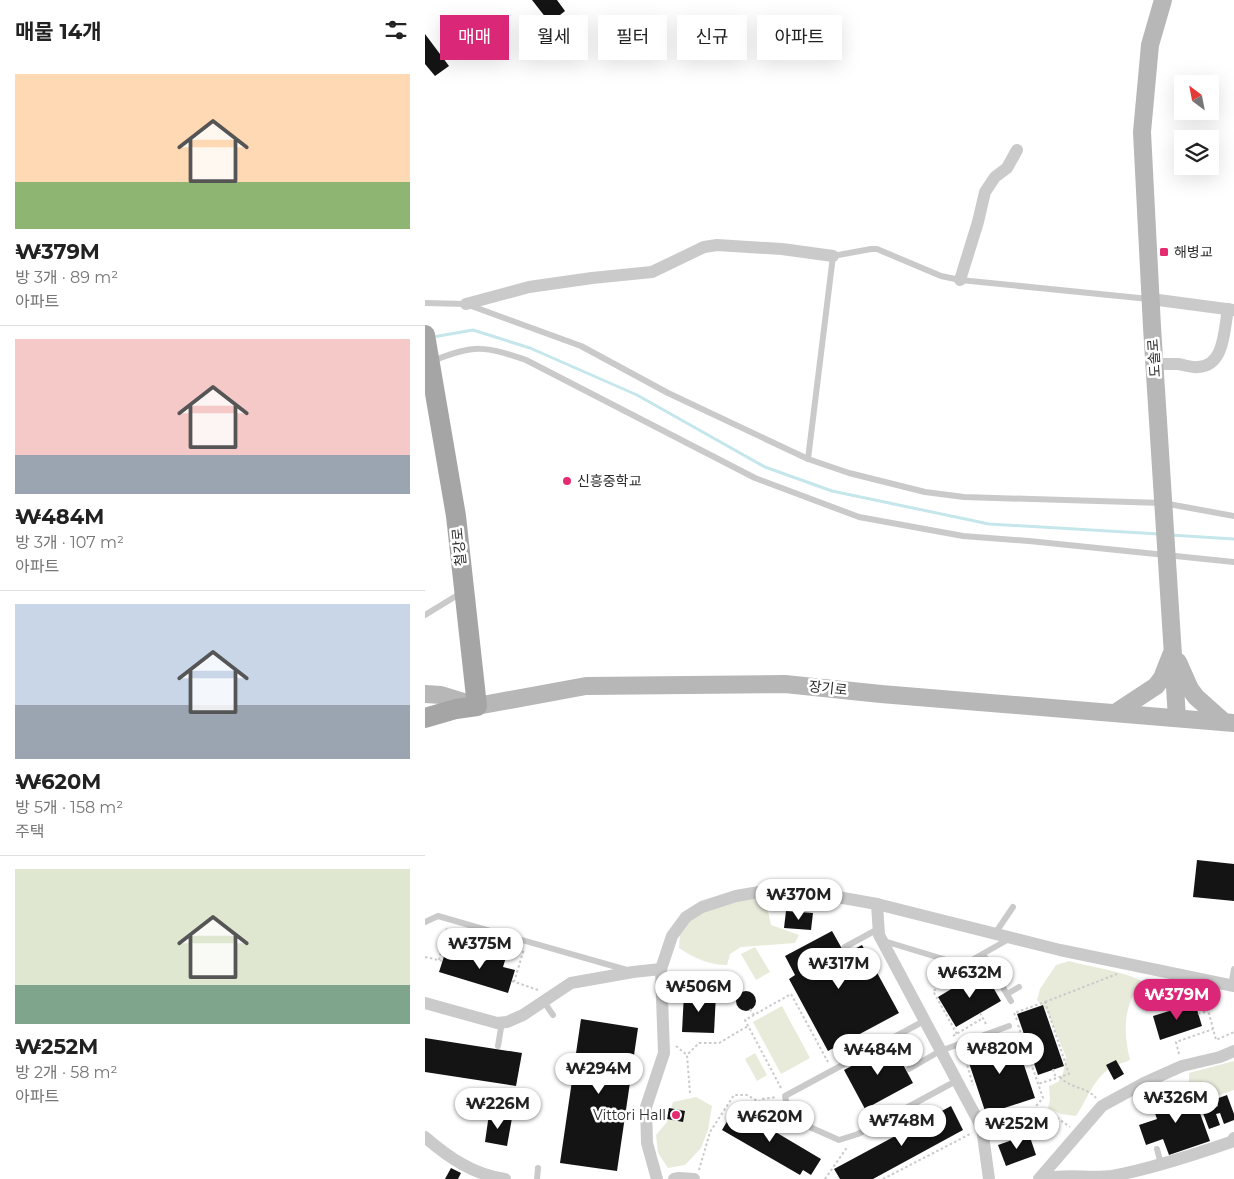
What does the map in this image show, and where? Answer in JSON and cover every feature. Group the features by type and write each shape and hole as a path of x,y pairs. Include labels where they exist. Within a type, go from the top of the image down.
{"main road":[{"name":"도솔로","path":"1163,0 1150,45 1142,132 1154,364 1177,718"},
{"name":"철강로","path":"425,335 456,516 477,706"},
{"path":"1115,713 1156,686 1162,678 1173,650"},
{"path":"1173,650 1190,689 1196,697 1229,723"},
{"name":"장기로","path":"425,694 441,695 477,706 585,686 785,684 891,695 1229,723"},
{"path":"425,718 456,709 477,706"}],"street":[{"path":"960,280 985,192 989,184 1007,168 1017,150"},
{"path":"467,304 529,287 652,272 704,247 717,245 782,249 833,256"},
{"path":"1151,299 1231,310 1218,355 1211,363 1204,367 1195,368 1179,364 1154,364"},
{"path":"657,1179 647,1143 646,1107 664,1052 661,969 672,936 686,917 702,906 736,896 776,890 815,893 877,904 994,935 1233,986"},
{"path":"877,904 880,934 924,1021 982,1128 989,1179"},
{"path":"425,1003 497,1023 507,1022 523,1015 571,984 633,972 661,969"},
{"path":"1039,1179 1102,1106 1144,1083 1182,1066 1220,1057 1234,1051"},
{"path":"425,1137 438,1148 485,1177 505,1179"},
{"path":"1043,1179 1057,1175 1110,1176 1196,1154 1231,1142 1234,1138"},
{"path":"674,1179 696,1174"}],"lane":[{"path":"808,460 833,256 871,248 941,276 960,280 1151,299"},
{"path":"425,304 467,304 581,346 668,393 808,460 849,473 925,492 965,497 1163,508 1234,516"},
{"path":"429,360 472,348 486,348 526,360 755,478 859,517 963,536 1166,552 1234,562"},
{"path":"425,615 464,591"},
{"path":"994,935 1013,907"},
{"path":"425,922 438,916 633,972"},
{"path":"845,947 880,934 963,965 1009,938"},
{"path":"983,954 1011,1001"},
{"path":"1233,986 1234,969"},
{"path":"1007,994 1019,987"},
{"path":"544,1002 553,1014"},
{"path":"924,1021 785,1096 788,1110 812,1128 839,1140 856,1134 956,1081"},
{"path":"498,1046 502,1022"},
{"path":"909,1069 939,1048 1009,1026"},
{"path":"982,1128 1033,1115"},
{"path":"1157,1149 1161,1164"},
{"path":"537,1179 538,1168"}],"path":[{"path":"439,960 450,920"},
{"path":"514,982 527,941"},
{"path":"425,957 443,961"},
{"path":"1033,1115 1043,1098 1014,1013 1118,974 1126,964"},
{"path":"1207,981 1205,998 1216,1040 1234,1032"},
{"path":"945,984 933,991 957,1034"},
{"path":"696,1174 710,1132 734,1095 747,1095 759,1102 762,1099 785,1096 745,1020 791,994 833,1070"},
{"path":"1038,1084 1069,1074 1045,1002"},
{"path":"751,1009 754,1015"},
{"path":"1198,1014 1209,1010"},
{"path":"980,1013 991,1032"},
{"path":"939,1048 983,1018"},
{"path":"690,1093 687,1055 699,1043 719,1043 748,1026"},
{"path":"1182,1066 1176,1042 1213,1028"},
{"path":"1053,1069 1056,1078"},
{"path":"1060,1077 1064,1082 1092,1094"},
{"path":"1033,1115 1053,1115 1070,1127"},
{"path":"883,1179 982,1128"},
{"path":"825,1179 856,1134"}],"green space":[{"path":"757,895 765,897 771,925 799,935 795,943 741,947 730,954 727,965 714,964 702,960 679,948 680,933 695,915"},
{"path":"755,947 770,972 756,980 741,954"},
{"path":"1069,961 1116,972 1142,981 1131,1000 1126,1019 1126,1039 1130,1060 1113,1067 1100,1077 1076,1116 1061,1114 1048,1108 1050,1100 1049,1086 1058,1082 1063,1073 1066,1057 1047,1011 1037,1000 1040,989 1056,965"},
{"path":"782,1006 810,1058 781,1074 753,1022"},
{"path":"755,1053 767,1075 757,1081 745,1059"},
{"path":"1234,1061 1234,1090 1217,1096 1208,1086 1189,1082 1189,1073"},
{"path":"696,1097 712,1106 708,1130 701,1148 685,1165 668,1168 658,1153 656,1135 667,1122 673,1102"}],"building":[{"path":"532,0 557,0 565,11 560,15 544,15"},
{"path":"425,34 440,54 440,60 444,60 449,66 435,76 425,64"},
{"path":"1197,860 1234,864 1234,901 1193,897"},
{"path":"786,911 813,913 811,930 784,928"},
{"path":"832,931 845,954 862,945 899,1013 828,1051 789,979 795,975 785,956"},
{"path":"489,949 507,954 503,967 515,970 508,993 439,972 446,950 486,961"},
{"path":"983,970 1001,1001 956,1027 938,997"},
{"path":"746,991 753,994 756,1001 753,1008 746,1011 739,1008 736,1001 739,994"},
{"path":"684,993 716,994 714,1033 682,1032"},
{"path":"1195,1003 1202,1026 1160,1040 1153,1016"},
{"path":"1043,1005 1064,1066 1038,1075 1017,1014"},
{"path":"581,1019 638,1028 617,1171 560,1163"},
{"path":"1014,1035 1035,1098 986,1114 965,1051"},
{"path":"425,1038 522,1053 516,1086 425,1072"},
{"path":"892,1044 913,1083 865,1109 844,1070"},
{"path":"1116,1060 1124,1074 1114,1080 1106,1065"},
{"path":"1192,1091 1210,1141 1169,1155 1163,1139 1146,1145 1139,1125 1157,1119 1152,1105"},
{"path":"1227,1095 1234,1114 1234,1120 1224,1124 1220,1113 1216,1114 1220,1125 1209,1129 1200,1105 1212,1101 1214,1108 1218,1106 1216,1099"},
{"path":"951,1106 963,1130 873,1179 840,1179 834,1169"},
{"name":"Vittori Hall","path":"669,1108 685,1111 683,1122 667,1119"},
{"path":"735,1108 821,1159 811,1175 803,1170 800,1175 722,1130"},
{"path":"489,1114 512,1118 507,1146 485,1142"},
{"path":"1029,1134 1036,1155 1006,1166 998,1145"},
{"path":"451,1168 461,1173 458,1179 445,1179"}],"waterway":[{"path":"433,337 473,330 530,348 637,395 765,467 832,491 989,524 1159,534"},
{"path":"1170,535 1234,539"}],"place":[{"name":"해병교","path":"1164,252"},
{"name":"신흥중학교","path":"567,481"},
{"name":"Vittori Hall","path":"676,1115"}]}
